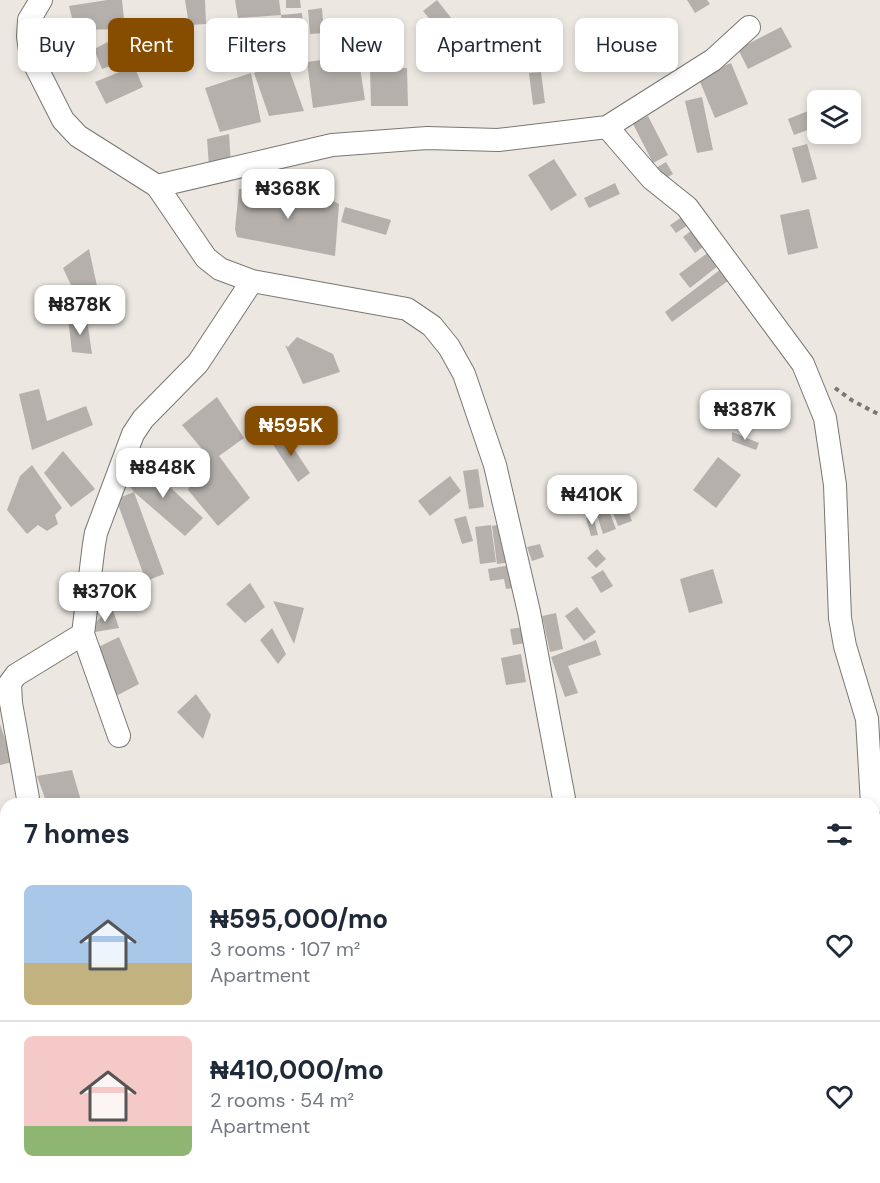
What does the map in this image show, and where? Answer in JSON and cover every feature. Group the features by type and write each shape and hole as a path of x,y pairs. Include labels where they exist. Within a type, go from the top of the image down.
{"street":[{"path":"41,0 29,20 28,38 31,57 63,120 78,136 157,186 206,258 220,269 252,281 407,309 432,326 449,347 464,374 495,465 529,612 564,798"},
{"path":"157,186 332,145 427,138 498,140 607,128 713,60 749,27"},
{"path":"607,128 652,179 687,207 803,364 825,418 835,485 840,618 845,646 867,719 872,798"},
{"path":"119,736 83,634 94,544 134,434 142,419 198,363 252,281"},
{"path":"28,798 10,703 10,683 16,675 83,634"}],"path":[{"path":"803,364 853,401 880,415"}],"building":[{"path":"122,0 124,18 108,18 108,29 96,30 96,18 72,18 69,6"},
{"path":"185,0 205,0 206,24 194,25 194,18 188,18"},
{"path":"235,0 279,0 281,15 238,18"},
{"path":"286,0 300,0 301,8 286,8"},
{"path":"437,0 451,18 429,18 423,11"},
{"path":"687,0 707,0 710,4 695,13"},
{"path":"322,8 320,33 310,34 308,10"},
{"path":"302,13 302,18 281,18 281,15"},
{"path":"781,27 792,47 748,69 738,49"},
{"path":"108,42 108,67 102,69 96,48"},
{"path":"320,60 320,72 361,72 365,100 313,108 308,62"},
{"path":"731,63 748,104 715,118 698,77"},
{"path":"404,68 407,68 408,106 371,106 370,72 404,72"},
{"path":"119,72 137,72 143,87 106,104 95,82"},
{"path":"290,72 304,111 269,116 254,73"},
{"path":"541,72 545,103 533,105 529,73"},
{"path":"251,73 261,122 220,132 205,88"},
{"path":"702,97 713,150 697,153 685,101"},
{"path":"807,111 807,130 794,135 788,119"},
{"path":"648,116 668,155 653,163 633,124"},
{"path":"229,134 231,165 209,166 207,139"},
{"path":"807,144 817,179 802,183 792,148"},
{"path":"554,159 577,195 551,211 528,175"},
{"path":"666,162 673,174 661,181 654,169"},
{"path":"615,183 620,194 589,208 584,198"},
{"path":"239,189 319,194 339,204 335,256 237,237 235,229"},
{"path":"345,207 391,220 386,235 341,222"},
{"path":"809,209 818,248 788,255 780,215"},
{"path":"685,215 691,223 676,233 670,225"},
{"path":"696,227 708,243 695,253 683,237"},
{"path":"89,249 99,295 78,300 63,268"},
{"path":"713,249 723,262 690,288 679,274"},
{"path":"725,266 736,275 672,322 665,312"},
{"path":"68,318 87,320 92,354 72,352"},
{"path":"297,337 333,354 340,372 303,384 285,345 288,347"},
{"path":"39,389 47,421 86,406 93,425 32,450 19,394"},
{"path":"217,397 244,438 219,456 250,498 218,526 188,490 206,454 182,425"},
{"path":"282,431 310,473 298,482 272,443"},
{"path":"732,432 759,443 756,450 732,441"},
{"path":"63,451 95,489 71,507 44,473"},
{"path":"718,457 741,475 716,508 693,490"},
{"path":"143,462 203,518 185,536 134,492 126,480"},
{"path":"32,465 62,508 55,515 58,524 47,531 38,525 27,534 7,510 20,476"},
{"path":"478,469 484,507 469,509 463,471"},
{"path":"450,476 461,491 430,516 418,501"},
{"path":"134,492 164,574 146,581 116,499"},
{"path":"625,502 632,521 618,526 611,507"},
{"path":"608,508 616,529 603,534 596,512"},
{"path":"466,516 473,541 462,544 454,519"},
{"path":"593,516 598,535 591,536 586,518"},
{"path":"507,523 512,562 497,564 492,526"},
{"path":"491,525 496,562 480,564 475,527"},
{"path":"540,544 544,557 532,561 527,547"},
{"path":"597,549 606,559 596,568 587,558"},
{"path":"515,564 520,587 506,589 504,579 490,581 488,569"},
{"path":"713,569 723,603 689,613 680,579"},
{"path":"603,570 613,586 601,593 591,577"},
{"path":"250,583 265,607 245,623 226,604"},
{"path":"273,601 304,608 294,644"},
{"path":"112,607 119,628 83,634"},
{"path":"577,607 596,632 584,641 565,616"},
{"path":"556,613 563,649 550,652 542,616"},
{"path":"524,627 526,643 513,645 510,629"},
{"path":"272,628 286,654 278,664 260,640"},
{"path":"119,637 139,684 114,697 92,650"},
{"path":"596,640 601,655 568,666 578,693 565,697 551,657"},
{"path":"521,654 526,682 506,685 501,658"},
{"path":"196,694 211,715 203,739 177,712"},
{"path":"0,724 13,762 0,765"},
{"path":"72,770 80,798 45,798 37,776"}]}
